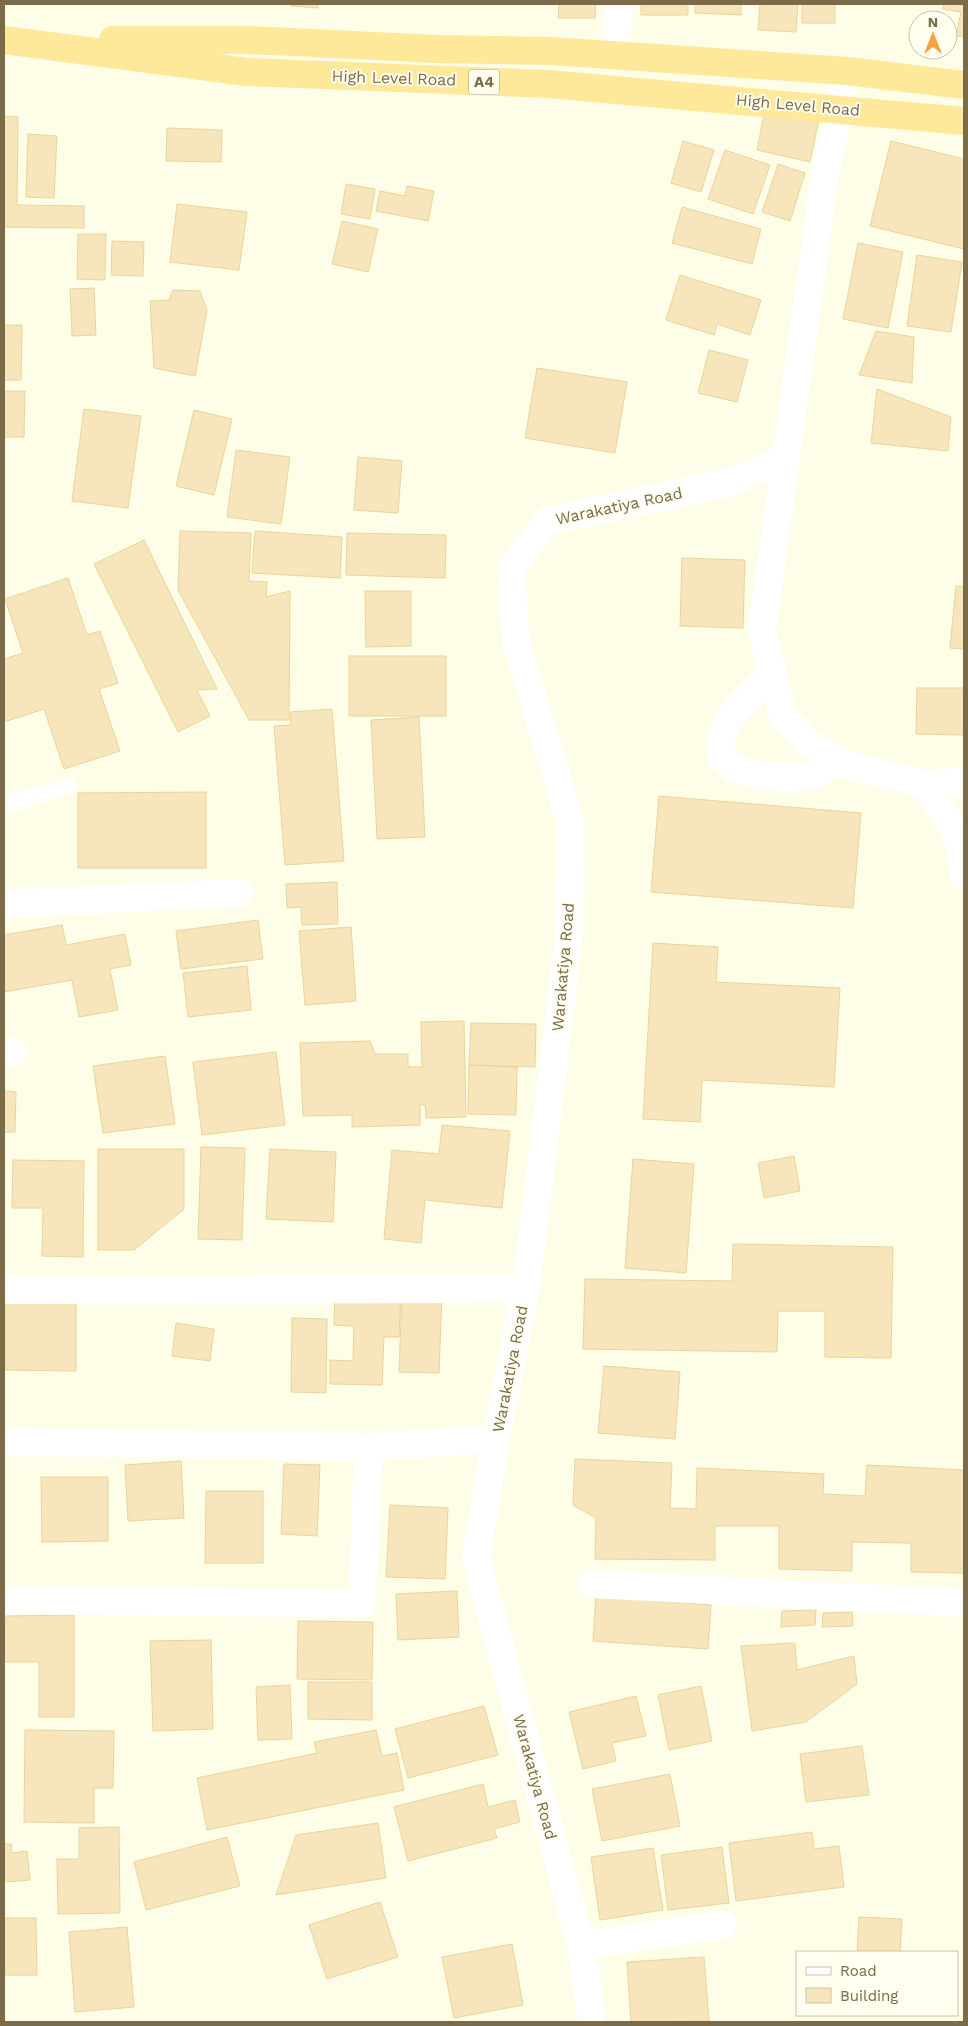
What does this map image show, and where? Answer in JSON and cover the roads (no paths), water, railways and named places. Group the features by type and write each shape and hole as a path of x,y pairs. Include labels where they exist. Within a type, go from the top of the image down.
{"highway":[{"name":"High Level Road","path":"4,40 246,40 436,49 551,51 846,71 964,85"},
{"name":"High Level Road","path":"4,40 247,72 548,84 964,121"}],"street":[{"path":"616,56 619,4"},
{"path":"846,71 825,175 762,630 783,716 810,745 850,766 925,784 964,782"},
{"name":"Warakatiya Road","path":"592,2022 581,1945 476,1558 496,1439 526,1288 569,936 570,821 516,642 511,569 548,521 732,482 786,458"},
{"path":"772,673 735,711 721,735 721,756 734,768 759,776 790,778 813,775 839,760"},
{"path":"925,784 958,834 964,876"},
{"path":"4,904 239,893"},
{"path":"4,1290 526,1288"},
{"path":"4,1442 369,1447 496,1439"},
{"path":"4,1600 362,1604 369,1447"},
{"path":"591,1584 964,1603"},
{"path":"581,1945 723,1925"}],"lane":[{"path":"4,806 69,786"}]}
